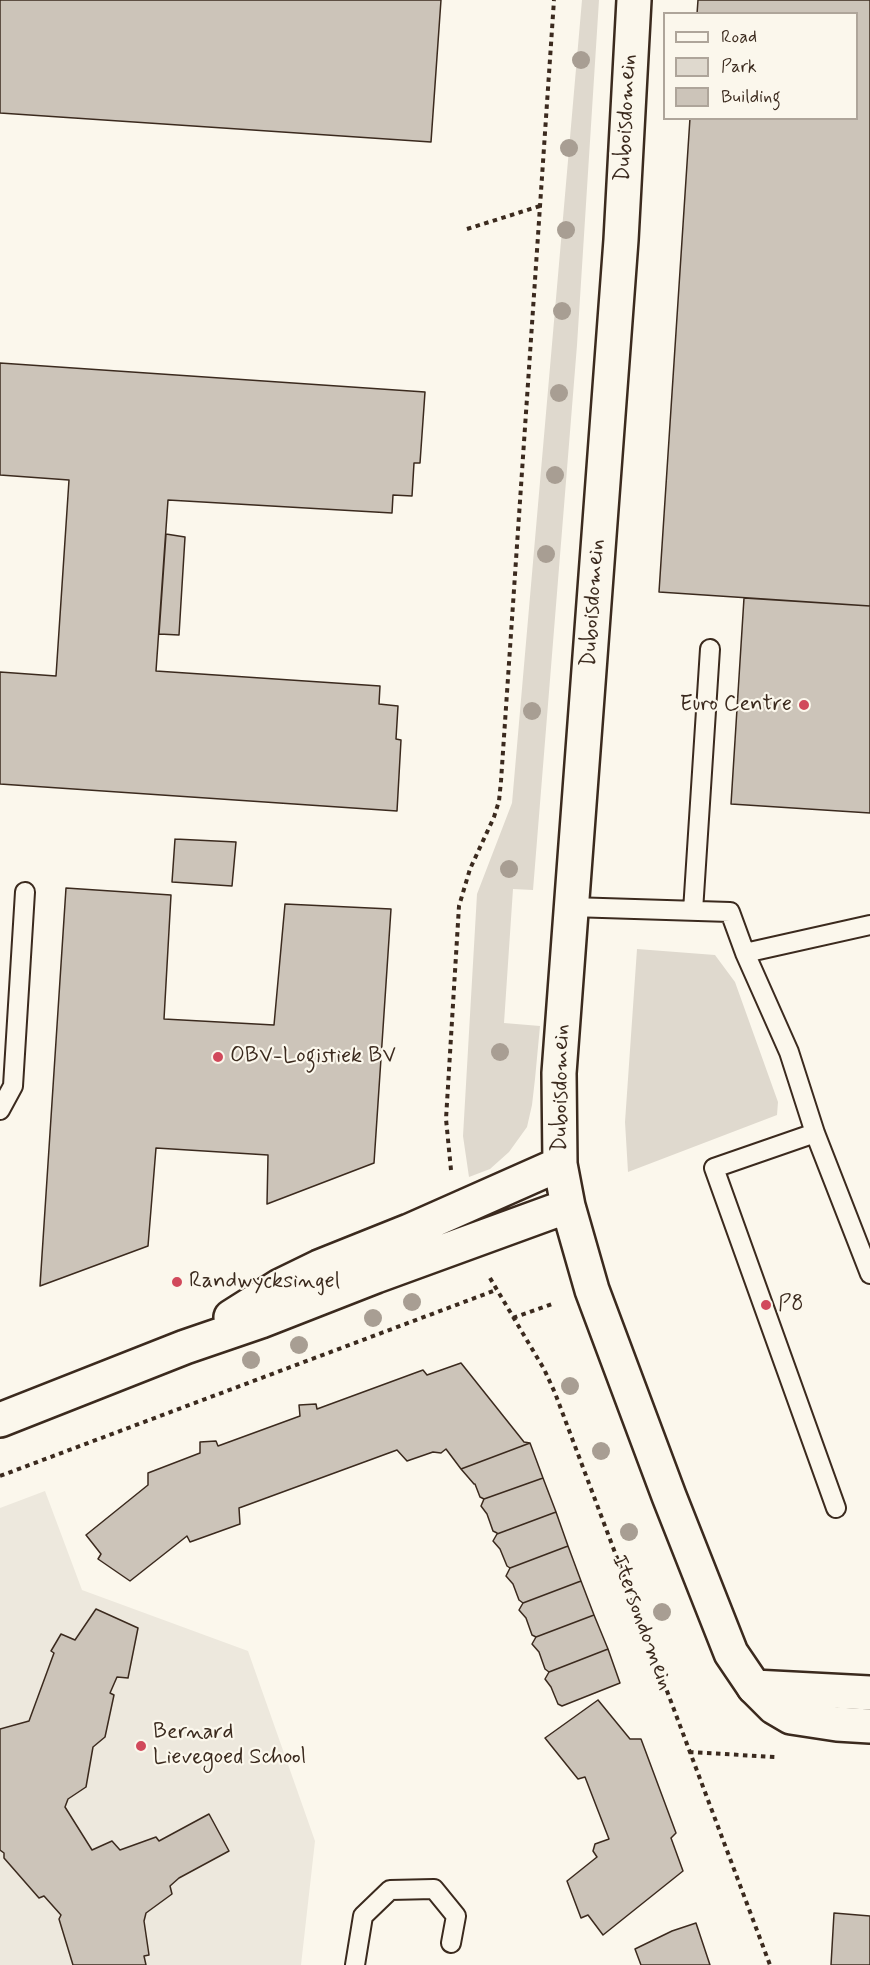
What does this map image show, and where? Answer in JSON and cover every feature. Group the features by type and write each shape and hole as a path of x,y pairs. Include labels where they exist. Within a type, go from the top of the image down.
{"street":[{"name":"Duboisdomein","path":"568,1206 560,1164 559,1073 621,240 634,0"},
{"path":"185,1347 280,1286 319,1267 409,1231 560,1164"},
{"path":"0,1420 185,1347 261,1321 568,1206 592,1290 731,1653 754,1687 774,1707 791,1717 870,1726"},
{"path":"754,1687 870,1693"}],"lane":[{"path":"693,911 710,649"},
{"path":"0,1110 13,1086 25,892"},
{"path":"571,907 730,912 789,1052 815,1133 870,1274"},
{"path":"746,953 870,925"},
{"path":"815,1133 714,1168 836,1508"},
{"path":"356,1965 363,1916 390,1890 434,1889 456,1916 451,1943"}],"path":[{"path":"452,1173 446,1119 459,906 470,869 499,801 554,0"},
{"path":"467,229 540,206"},
{"name":"Itersondomein","path":"0,1476 496,1290 544,1369 555,1393 770,1965"}],"shaded area":[{"name":"Bernard Lievegoed School","path":"45,1491 82,1590 248,1651 315,1841 301,1965 0,1965 0,1508"}],"green space":[{"path":"582,0 599,0 577,345 533,890 513,889 504,1023 540,1026 535,1079 527,1127 509,1152 490,1169 469,1177 463,1136 477,894 512,803"},
{"path":"637,949 715,955 735,982 778,1102 777,1115 628,1172 625,1122"}],"building":[{"path":"0,0 441,0 431,142 0,113"},
{"path":"698,0 870,0 870,606 659,592 690,120 858,120 858,12 697,12"},
{"path":"0,363 425,392 420,463 414,463 412,496 393,495 392,513 168,500 156,671 380,686 379,704 398,706 396,739 401,740 397,811 0,784 0,672 56,676 69,480 0,475"},
{"path":"166,534 185,537 179,635 159,634"},
{"name":"Euro Centre","path":"744,598 870,606 870,813 731,804"},
{"path":"175,839 236,842 232,886 172,882"},
{"name":"OBV-Logistiek BV","path":"66,888 171,895 164,1019 274,1025 285,904 391,909 374,1163 267,1204 268,1155 156,1148 148,1246 40,1286"},
{"path":"461,1363 524,1442 530,1443 461,1469 446,1449 441,1453 433,1452 407,1461 397,1450 239,1508 240,1524 190,1542 187,1536 130,1581 98,1559 101,1554 86,1535 148,1485 148,1473 200,1453 200,1442 216,1441 218,1446 300,1416 299,1405 316,1404 317,1409 423,1370 427,1375"},
{"path":"530,1443 543,1478 484,1499 480,1497 475,1484 461,1469"},
{"path":"543,1478 556,1512 497,1534 493,1531 487,1514 481,1506 484,1499"},
{"path":"556,1512 568,1546 510,1568 507,1566 500,1549 493,1541 497,1534"},
{"path":"568,1546 581,1581 523,1603 519,1600 513,1584 506,1576 510,1568"},
{"path":"581,1581 594,1615 536,1637 532,1635 526,1618 519,1610 523,1603"},
{"path":"96,1609 138,1628 128,1678 117,1677 110,1693 114,1695 105,1737 93,1747 86,1787 68,1799 65,1807 92,1850 112,1841 120,1850 156,1837 159,1841 209,1814 229,1851 179,1878 170,1886 172,1894 146,1913 144,1921 149,1955 144,1956 146,1965 73,1965 59,1919 61,1915 44,1896 39,1898 4,1858 4,1853 0,1850 0,1729 29,1721 54,1653 51,1651 61,1634 75,1640"},
{"path":"594,1615 608,1649 549,1672 545,1669 539,1652 532,1644 536,1637"},
{"path":"608,1649 620,1683 562,1706 558,1704 545,1679 549,1672"},
{"path":"598,1700 630,1739 641,1739 676,1833 671,1838 683,1871 603,1935 588,1915 581,1918 567,1881 597,1857 593,1851 595,1844 609,1839 585,1777 578,1779 545,1738"},
{"path":"834,1913 870,1916 870,1965 831,1965"},
{"path":"696,1923 710,1965 641,1965 635,1949 672,1931"}],"place":[{"name":"Euro Centre","path":"804,705"},
{"name":"OBV-Logistiek BV","path":"218,1057"},
{"name":"Randwycksingel","path":"177,1282"},
{"name":"P8","path":"766,1305"},
{"name":"Bernard Lievegoed School","path":"141,1746"}]}
